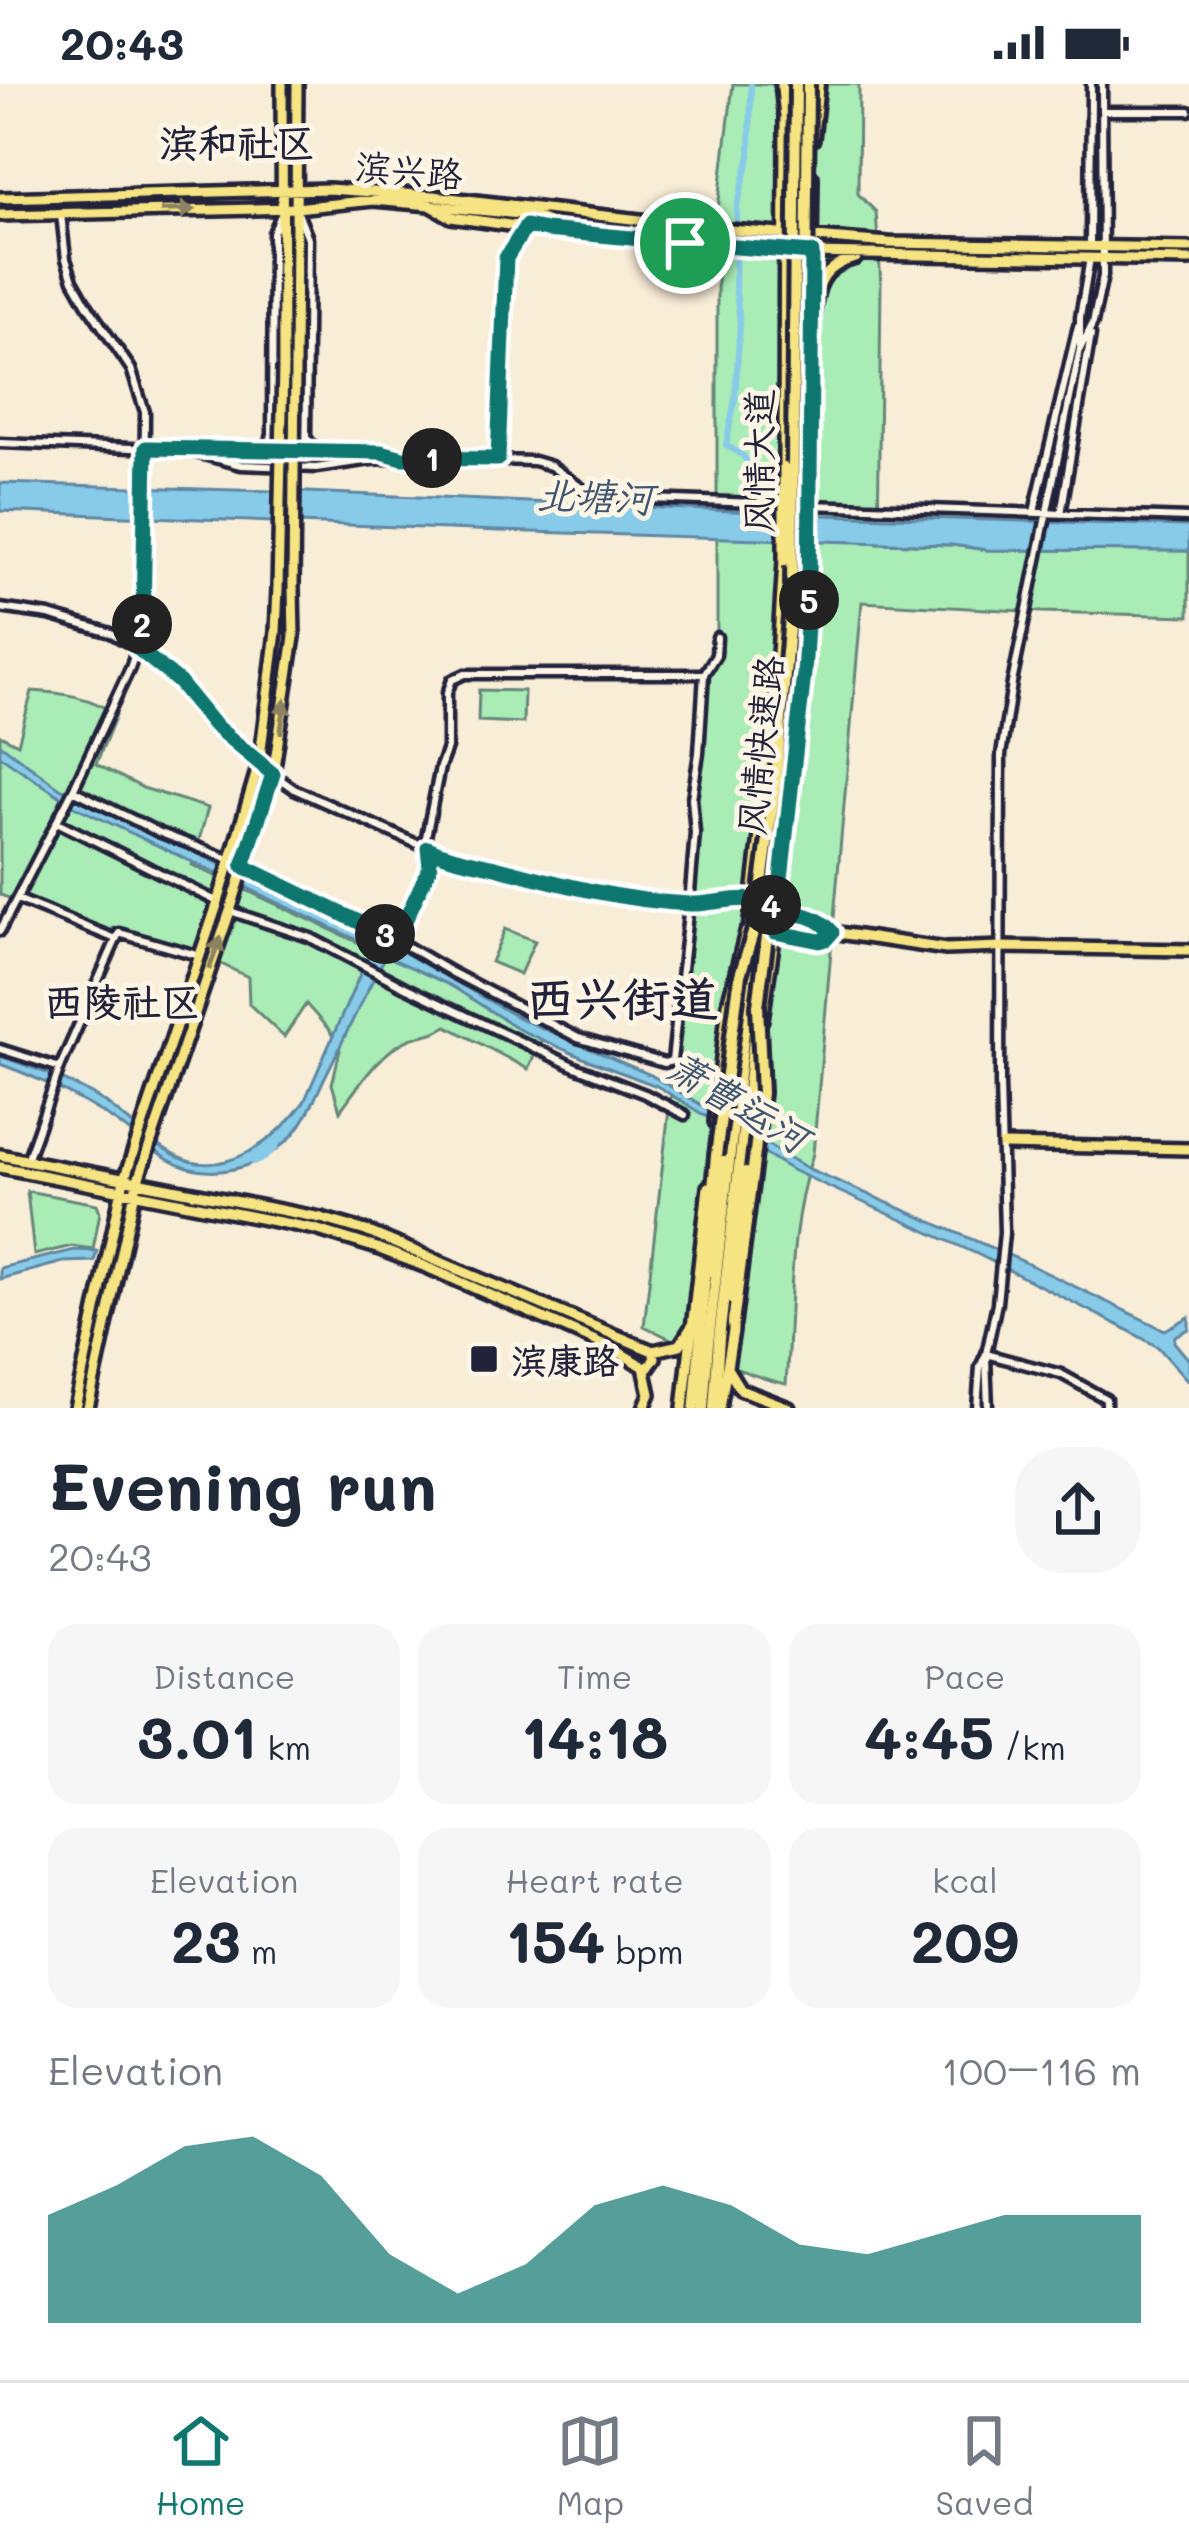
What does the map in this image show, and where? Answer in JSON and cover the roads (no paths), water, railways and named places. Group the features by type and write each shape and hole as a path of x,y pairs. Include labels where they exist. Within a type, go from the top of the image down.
{"highway":[{"path":"785,112 789,84"},
{"name":"风情快速路","path":"703,1408 753,918 782,722 792,594 789,84"},
{"path":"812,139 813,84"},
{"name":"风情快速路","path":"717,1408 719,1339 793,736 803,615 813,84"},
{"path":"703,1297 740,975 753,918"},
{"path":"733,1324 762,1093 758,1006"}],"main road":[{"path":"75,1408 123,1186 259,764 276,632 281,529 283,84"},
{"path":"88,1408 136,1189 273,774 294,638 297,84"},
{"name":"风情大道","path":"720,1151 753,918 784,561 785,112"},
{"name":"风情大道","path":"750,1167 804,674 810,560 812,139"},
{"name":"滨兴路","path":"0,198 328,190 434,196 718,229 889,243 1189,248"},
{"name":"滨兴路","path":"0,214 296,208 373,200 430,205 451,218 573,233 812,253 1189,260"},
{"path":"430,205 531,215 573,233"},
{"path":"811,339 820,281 829,271 840,262 887,255"},
{"path":"778,912 802,913 832,932 946,949 1189,950"},
{"path":"683,1408 728,1004 753,918"},
{"path":"775,932 820,941 832,932"},
{"path":"1003,1145 1189,1148"},
{"path":"0,1155 315,1229 424,1266 614,1349 644,1367 655,1358 653,1351"},
{"path":"0,1167 123,1186"},
{"path":"136,1189 321,1218 366,1231 653,1351 680,1345 692,1326"},
{"path":"694,1408 703,1297"},
{"path":"717,1408 733,1324"},
{"path":"644,1367 650,1394 644,1408"},
{"path":"728,1368 740,1389 789,1408"}],"street":[{"path":"1034,514 1090,259 1091,84"},
{"path":"1061,514 1105,259 1102,84"},
{"path":"1092,111 1189,111"},
{"path":"261,450 272,434 273,233 284,208"},
{"path":"296,208 308,238 306,437 318,451"},
{"path":"0,932 7,909 17,899 73,791 137,648 143,619 145,412 131,369 86,303 65,259 61,213"},
{"path":"498,459 506,258 526,226"},
{"path":"977,1408 980,1367 997,1303 1003,1241 1001,755 1080,350 1080,317"},
{"path":"1080,350 1093,323"},
{"path":"0,443 381,452 403,458"},
{"path":"185,450 241,464 316,468 403,458 534,461 551,466 594,497 1189,518"},
{"path":"0,608 80,622 111,633 179,682 214,725 294,789 428,848 610,896 689,904 742,898 770,903 778,912"},
{"path":"243,867 396,940 578,1038 664,1064 673,1061 704,674 716,655 718,637"},
{"path":"396,940 430,867 426,837 447,748 448,686 458,676 704,674"},
{"path":"73,791 230,861"},
{"path":"57,822 218,902"},
{"path":"17,899 118,936 200,956"},
{"path":"230,911 311,938 405,987 685,1115"},
{"path":"27,1160 60,1068 118,936"},
{"path":"0,1049 60,1068"},
{"path":"986,1354 988,1408"},
{"path":"986,1354 1061,1374 1106,1399 1106,1408"}],"water":[{"path":"0,483 1189,526 1189,551 987,550 952,545 0,511"},
{"path":"0,744 60,788 398,949 521,1019 651,1075 807,1168 1020,1260 1165,1330 1189,1317 1189,1329 1175,1336 1174,1342 1189,1360 1189,1382 1158,1347 1122,1327 977,1254 792,1170 657,1086 520,1030 450,985 386,956 308,1112 286,1142 259,1160 229,1170 198,1170 167,1159 88,1104 0,1064 0,1056 91,1094 178,1157 196,1163 232,1159 265,1142 304,1102 372,947 76,807 0,756"},
{"path":"74,1250 97,1251 94,1261 63,1262 0,1279 0,1268"}],"waterway":[{"path":"751,84 750,156 737,206 735,285 740,323 735,399 726,445 760,476 761,518"},
{"path":"253,1162 276,1147"}],"place":[{"name":"滨康路","path":"484,1359"}],"district":[{"name":"滨和社区","path":"237,141"},
{"name":"西兴街道","path":"622,997"},
{"name":"西陵社区","path":"122,1000"}],"water label":[{"name":"北塘河","path":"595,495"},
{"name":"萧曹运河","path":"739,1101"}]}
